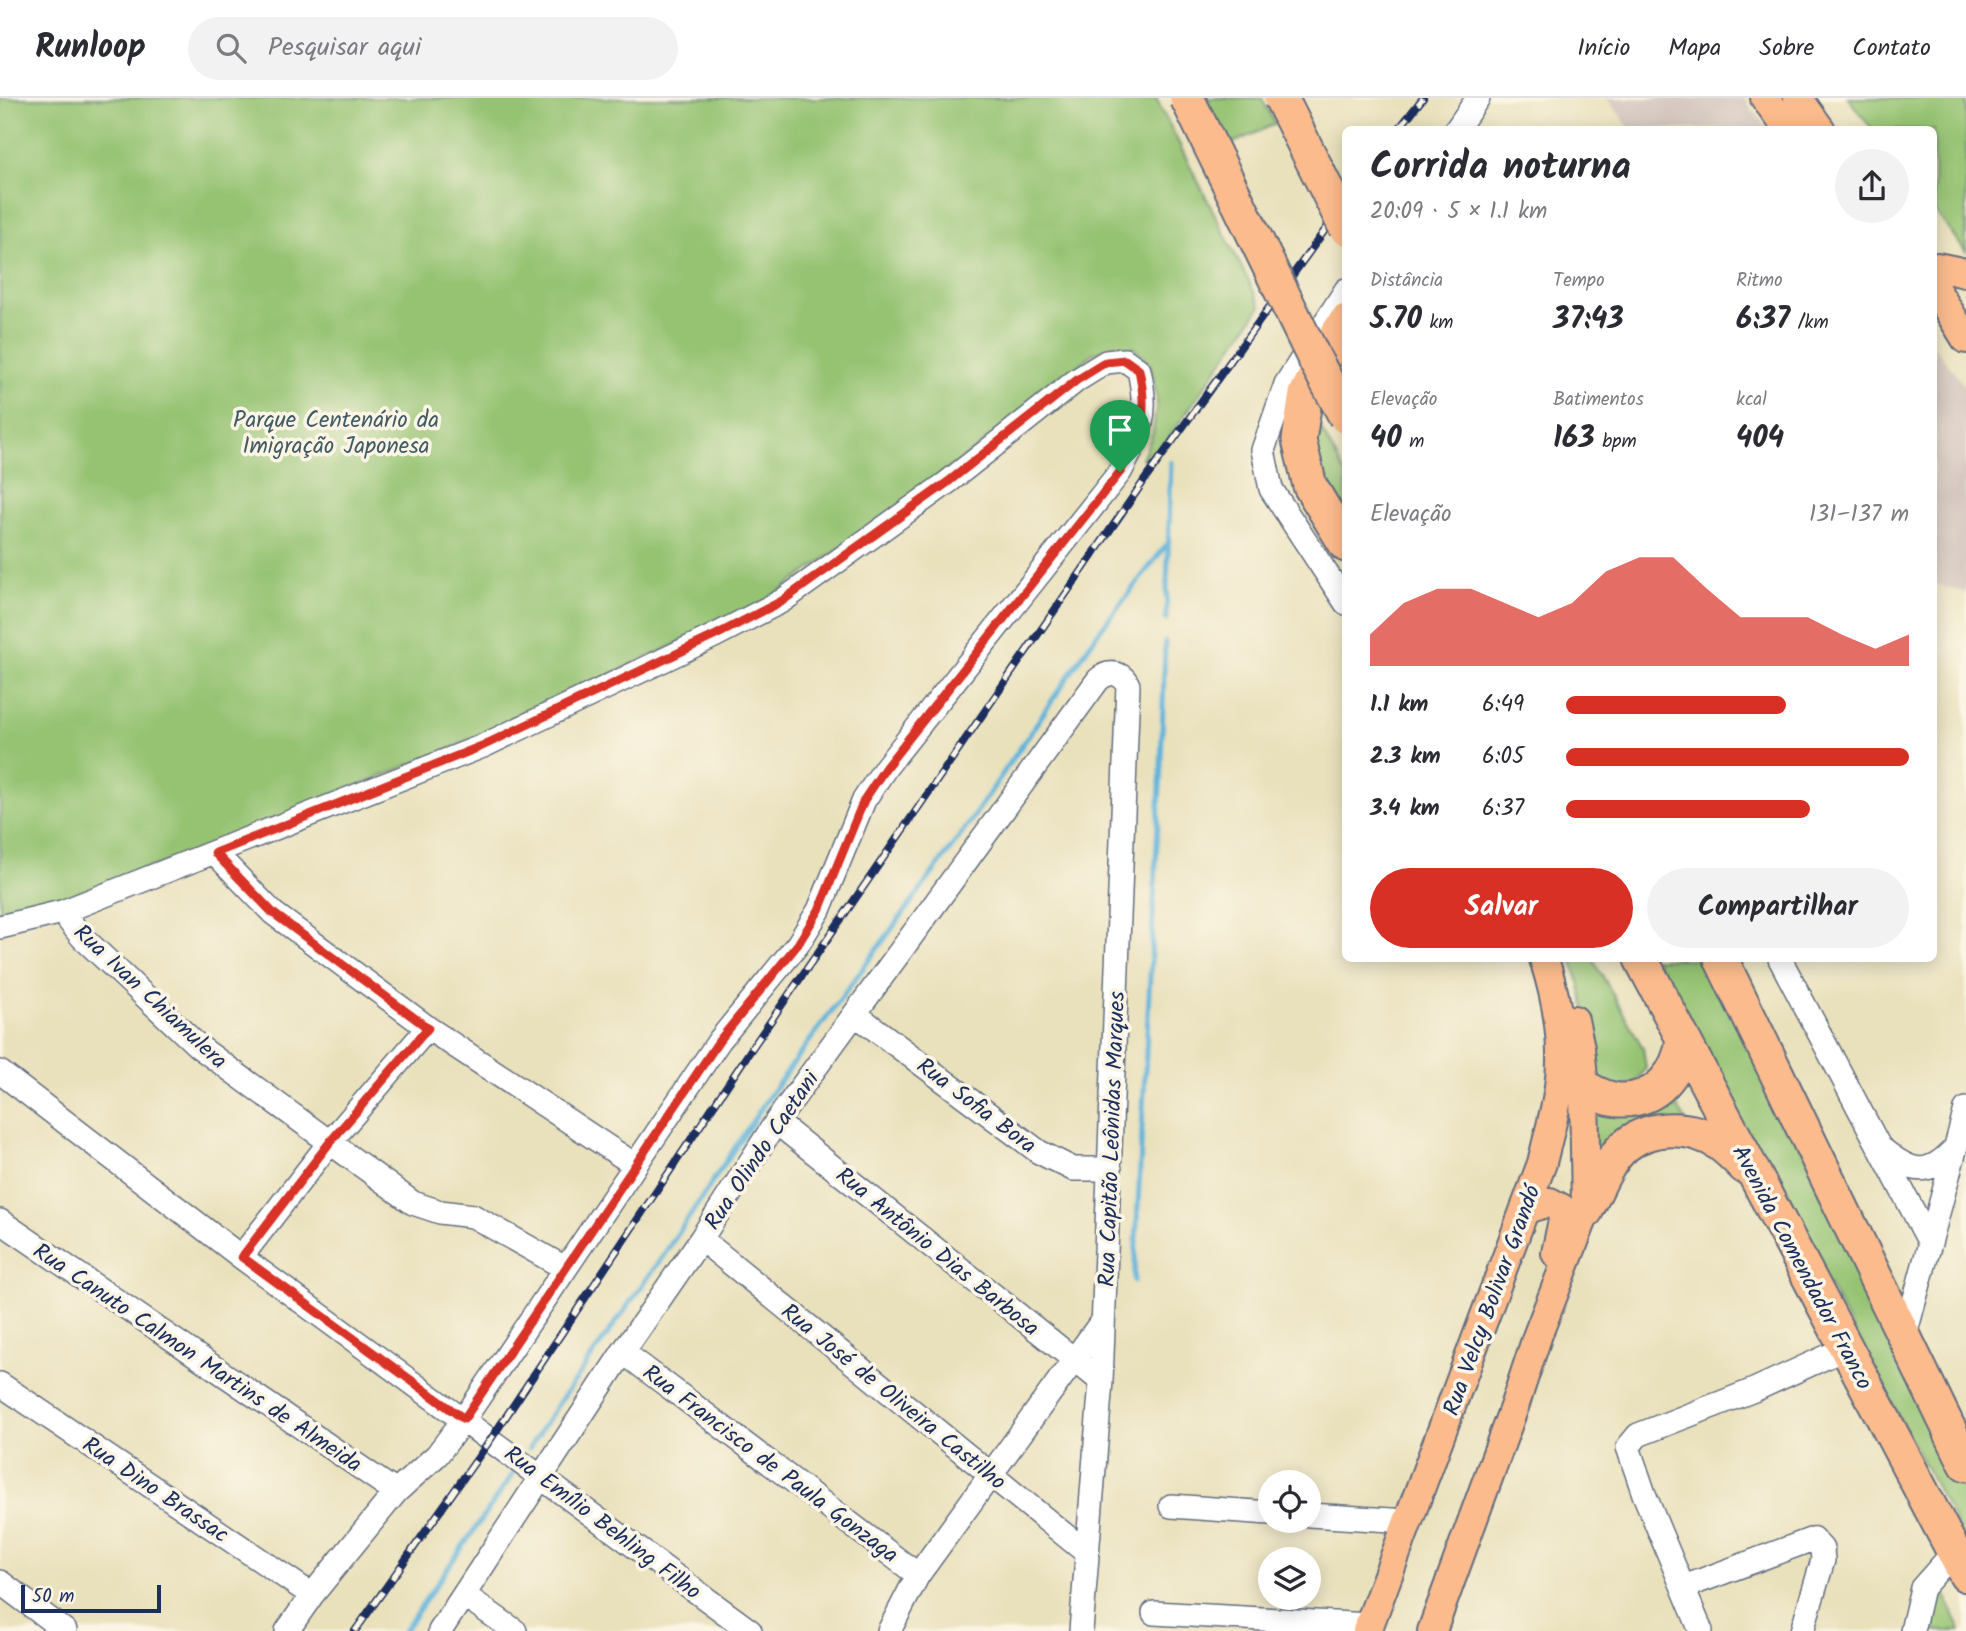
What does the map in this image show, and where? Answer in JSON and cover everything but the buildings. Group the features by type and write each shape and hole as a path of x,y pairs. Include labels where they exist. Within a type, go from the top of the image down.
{"highway":[{"path":"1187,98 1309,348 1342,410"},
{"path":"1282,98 1342,220"},
{"path":"1342,327 1306,394 1299,440 1310,486 1342,538"},
{"name":"Avenida Comendador Franco","path":"1644,962 1960,1564"},
{"path":"1722,962 1905,1335 1956,1430 1966,1464"},
{"path":"1584,1087 1618,1100 1638,1099 1654,1091 1668,1078 1681,1059 1683,1039"},
{"path":"1586,1211 1609,1166 1624,1147 1657,1131 1677,1129 1694,1132 1719,1143 1755,1176"}],"main road":[{"path":"1765,98 1786,126"},
{"path":"1798,98 1818,126"},
{"path":"1937,273 1966,273"},
{"path":"1937,275 1966,304"},
{"path":"1937,277 1966,339"},
{"path":"1937,318 1966,339"},
{"name":"Rua Velcy Bolivar Grandó","path":"1368,1628 1542,1163 1555,1110 1561,1056 1554,992 1545,962"},
{"path":"1432,1631 1538,1334 1586,1211 1584,1087 1580,1048 1561,962"},
{"path":"1526,1209 1550,1202 1561,1208 1563,1213 1538,1334"}],"street":[{"path":"1459,126 1478,98"},
{"path":"1342,296 1286,384 1263,450 1271,489 1342,597"},
{"path":"0,927 62,912 482,746 704,641 782,601 948,482 1077,380 1106,362 1125,360 1139,370 1144,395 1140,434 1120,472 886,767 864,800 819,910 798,944 719,1041 464,1419 437,1455 396,1492 312,1595 287,1631"},
{"name":"Rua Capitão Leônidas Marques","path":"1081,1631 1101,1381 1128,685 1125,678 1117,673 1104,675 1098,680"},
{"name":"Rua Olindo Caetani","path":"440,1631 776,1122 1098,680"},
{"path":"215,853 273,913 428,1028 635,1165"},
{"name":"Rua Ivan Chiamulera","path":"62,912 82,937 198,1046 413,1203 440,1212 473,1216 565,1268"},
{"path":"1782,962 1930,1243"},
{"name":"Rua Sofia Bora","path":"855,1014 1039,1152 1073,1169 1110,1169"},
{"path":"242,1257 330,1142 428,1028"},
{"name":"Rua Emílio Behling Filho","path":"0,1072 242,1257 750,1631"},
{"path":"1905,1335 1966,1108"},
{"name":"Rua Antônio Dias Barbosa","path":"776,1122 1101,1381"},
{"path":"1880,1148 1905,1167 1914,1170 1931,1168 1943,1162 1956,1147"},
{"name":"Rua Canuto Calmon Martins de Almeida","path":"0,1221 396,1492"},
{"name":"Rua José de Oliveira Castilho","path":"701,1239 1087,1553"},
{"path":"889,1631 918,1575 1103,1320"},
{"path":"1701,1631 1644,1494 1628,1447 1638,1435 1754,1390 1846,1348"},
{"name":"Rua Francisco de Paula Gonzaga","path":"623,1352 918,1575"},
{"name":"Rua Dino Brassac","path":"0,1384 312,1595"},
{"path":"1171,1506 1258,1512"},
{"path":"1321,1516 1408,1521"},
{"path":"1684,1587 1813,1539 1822,1549 1823,1560 1802,1631"},
{"path":"1912,1631 1922,1588 1960,1564"},
{"path":"0,1582 65,1631"},
{"path":"464,1595 515,1631"},
{"path":"1154,1613 1368,1628"}],"shaded area":[{"path":"1607,98 1744,98 1765,126 1628,126"},
{"path":"1937,350 1966,388 1966,593 1937,585"}],"green space":[{"name":"Parque Centenário da Imigração Japonesa","path":"0,98 1156,98 1261,306 1151,463 1142,458 1153,433 1157,400 1151,366 1135,348 1115,345 1093,353 1038,402 766,601 451,748 200,850 35,908 0,916"},
{"path":"1206,98 1262,98 1275,124 1229,145"},
{"path":"1848,98 1966,98 1966,252 1937,214 1937,126 1870,126"},
{"path":"1311,411 1342,468 1342,523 1324,495"},
{"path":"1572,962 1595,962 1643,1048 1646,1068 1635,1084 1615,1088 1598,1076 1580,985"},
{"path":"1657,962 1711,962 1966,1482 1966,1543"},
{"path":"1668,1091 1688,1124 1598,1165 1589,1101"},
{"path":"1943,1589 1961,1631 1922,1631 1931,1596"}],"waterway":[{"path":"1166,620 1171,462"},
{"path":"529,1448 661,1259 770,1095 968,825 1097,634 1168,543"},
{"path":"1134,1281 1165,642"},
{"path":"404,1631 513,1474"}],"railway":[{"path":"1401,126 1423,98"},
{"path":"355,1631 491,1439 752,1048 1146,478 1342,207"}],"route":[{"path":"1125,360 1139,370 1144,395 1140,434 1120,472 886,767 864,800 819,910 798,944 719,1041 464,1419 242,1257 330,1142 428,1028 273,913 215,853 482,746 782,601 948,482 1077,380 1106,362 1125,360"}]}
